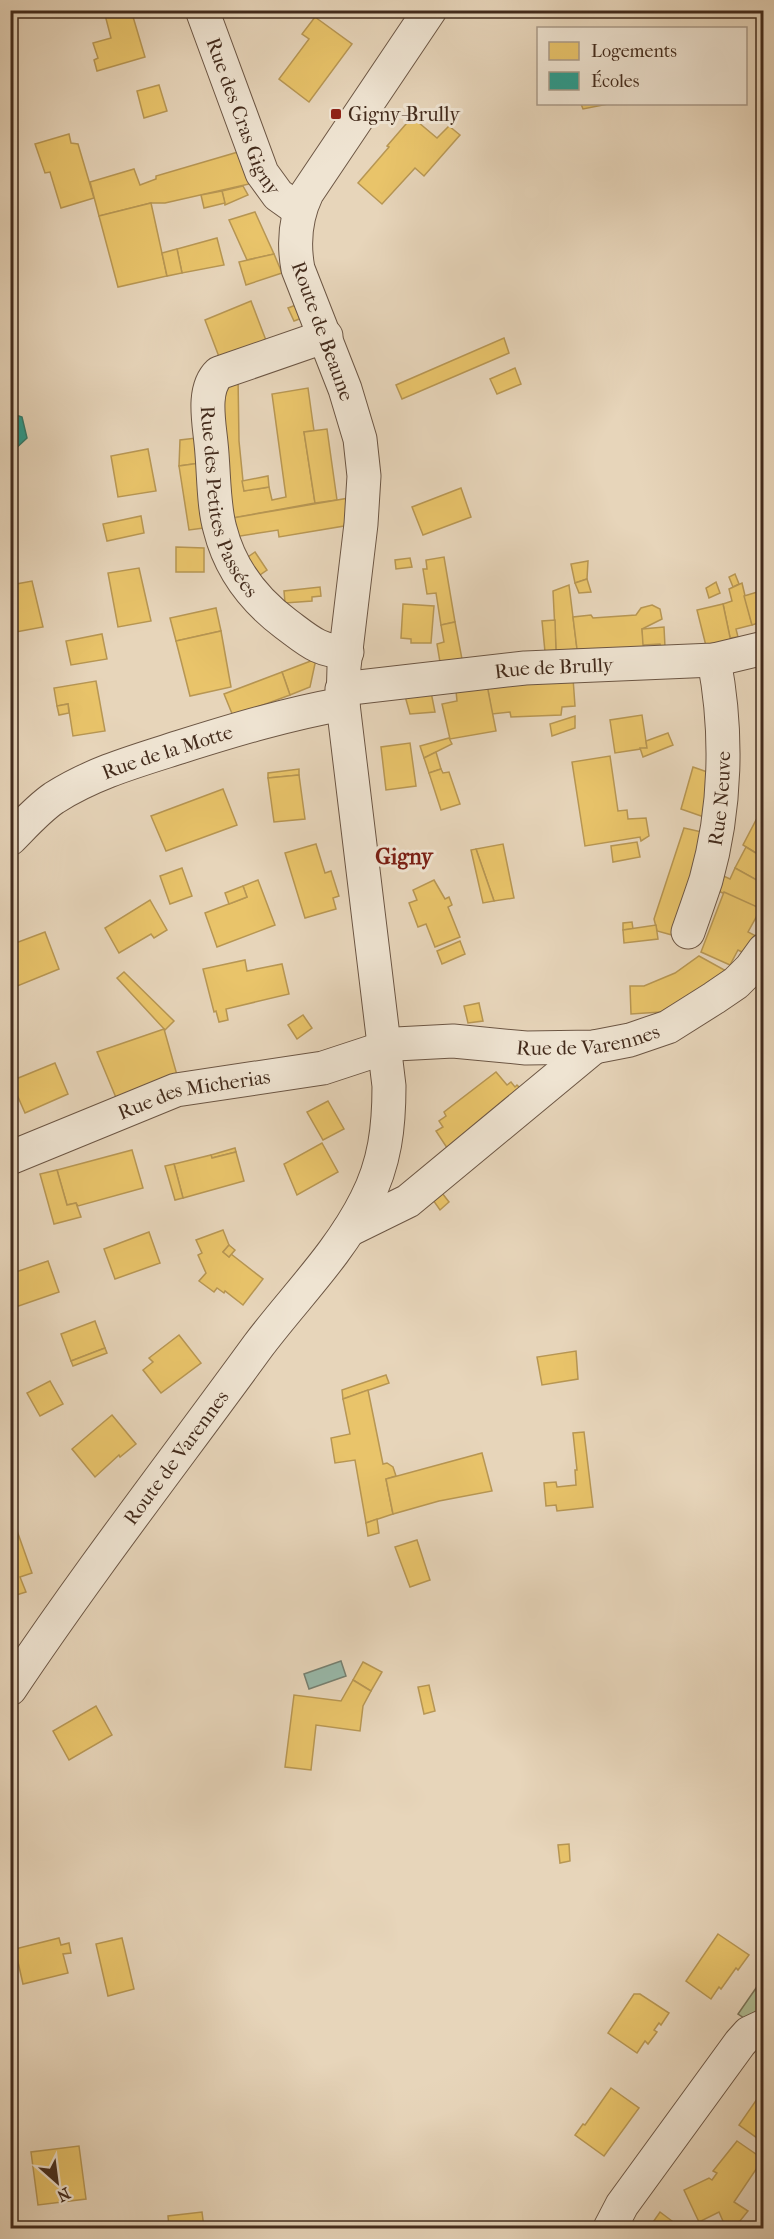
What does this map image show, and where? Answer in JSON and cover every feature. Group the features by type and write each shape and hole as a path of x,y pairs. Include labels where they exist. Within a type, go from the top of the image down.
{"street":[{"name":"Rue des Cras Gigny","path":"202,10 262,173 278,195 299,210"},
{"name":"Route de Beaune","path":"384,1048 343,696 361,524 364,476 360,439 326,336 298,269 295,231 299,210 319,173 430,10"},
{"name":"Rue des Petites Passées","path":"326,336 219,373 209,387 209,421 219,528 227,552 240,575 255,598 305,638 326,651 346,652"},
{"name":"Rue de Brully","path":"343,696 525,668 714,660 764,648"},
{"name":"Rue Neuve","path":"688,932 706,879 715,840 722,777 721,694 714,660"},
{"name":"Rue de la Motte","path":"10,838 51,800 108,770 343,696"},
{"name":"Rue de Varennes","path":"384,1048 396,1044 453,1041 526,1048 594,1047 630,1040 668,1027 736,983 763,951"},
{"path":"349,1230 408,1201 594,1047"},
{"name":"Rue des Micherias","path":"10,1158 176,1090 323,1068 384,1048"},
{"name":"Route de Varennes","path":"10,1689 101,1556 260,1343 349,1230 367,1200 381,1168 386,1143 389,1086 384,1048"},
{"path":"610,2229 622,2205 740,2043 749,2033 764,2026"}],"shaded area":[{"path":"341,1661 346,1676 309,1689 304,1674"},
{"path":"763,1978 763,2014 747,2020 738,2014"}],"building: Logements":[{"path":"131,10 145,57 97,71 94,60 98,58 93,43 111,38 104,11"},
{"path":"315,17 352,44 309,102 279,79 309,39 302,34"},
{"path":"159,85 167,111 144,118 137,91"},
{"path":"581,105 603,105 583,109"},
{"path":"412,117 437,138 449,126 460,135 424,176 415,168 382,204 358,183"},
{"path":"69,134 71,143 78,144 94,198 61,208 50,172 45,173 35,144"},
{"path":"238,152 249,184 165,203 151,203 99,216 90,182 134,169 140,185 156,179 156,176"},
{"path":"243,186 248,195 225,205 222,191"},
{"path":"222,191 225,203 204,208 201,195"},
{"path":"151,203 167,276 118,287 99,216"},
{"path":"255,212 274,254 247,260 229,220"},
{"path":"217,238 224,265 182,273 177,249"},
{"path":"177,249 182,273 167,276 162,253"},
{"path":"274,254 282,273 246,285 239,262"},
{"path":"251,301 267,343 221,362 205,320"},
{"path":"296,305 302,318 294,321 288,308"},
{"path":"504,338 509,353 402,399 396,385"},
{"path":"515,368 521,384 497,394 490,379"},
{"path":"238,376 239,441 244,491 269,487 272,500 286,497 272,394 308,388 314,431 304,432 315,503 227,519 220,383"},
{"path":"327,429 337,500 315,503 304,432"},
{"path":"196,438 200,463 179,466 180,440"},
{"path":"148,449 156,491 118,497 111,456"},
{"path":"200,463 211,527 189,530 179,466"},
{"path":"268,476 269,487 244,491 242,481"},
{"path":"461,488 471,517 423,535 412,507"},
{"path":"349,498 344,526 279,537 278,530 234,537 227,519"},
{"path":"141,516 144,533 107,541 103,524"},
{"path":"176,547 204,548 204,572 176,572"},
{"path":"255,552 267,570 257,577 245,559"},
{"path":"444,557 455,622 441,625 436,593 427,594 423,569 427,569 426,560"},
{"path":"410,558 412,567 396,569 395,560"},
{"path":"588,561 587,579 575,583 571,564"},
{"path":"139,568 151,621 118,627 108,573"},
{"path":"14,573 16,584 32,581 43,627 10,633 10,574"},
{"path":"735,574 739,584 733,587 729,577"},
{"path":"587,579 591,592 579,593 575,583"},
{"path":"716,582 720,593 709,598 706,588"},
{"path":"742,583 752,625 736,629 738,637 730,638 723,604 732,601 729,589"},
{"path":"569,585 577,649 556,651 553,591"},
{"path":"320,587 321,596 312,597 312,601 285,603 284,591"},
{"path":"764,590 764,621 752,625 744,596"},
{"path":"403,604 434,606 431,643 411,643 411,639 401,638"},
{"path":"723,604 731,642 706,646 697,610"},
{"path":"652,605 660,609 662,619 642,629 644,648 577,649 573,617 636,615 641,608"},
{"path":"216,608 221,631 176,641 170,618"},
{"path":"555,620 556,651 545,652 542,621"},
{"path":"455,622 462,659 440,662 437,644 444,642 441,625"},
{"path":"664,627 665,647 661,647 660,644 643,645 642,629"},
{"path":"221,631 231,687 190,696 176,641"},
{"path":"102,634 107,659 71,665 66,641"},
{"path":"316,659 310,687 290,695 282,672"},
{"path":"282,672 290,695 233,716 224,694"},
{"path":"573,678 575,706 562,707 561,715 511,717 510,712 492,714 487,685"},
{"path":"96,681 105,731 73,736 68,704 57,706 54,688"},
{"path":"487,685 496,731 450,739 442,704 457,701 456,691"},
{"path":"431,692 435,712 410,714 405,696"},
{"path":"68,704 69,713 59,715 57,706"},
{"path":"642,715 647,748 615,753 610,720"},
{"path":"575,716 575,728 552,736 550,724"},
{"path":"668,733 673,745 643,757 640,748 647,748 646,741"},
{"path":"449,738 452,744 424,758 420,746"},
{"path":"410,743 416,786 386,790 381,747"},
{"path":"436,752 441,769 429,773 424,758"},
{"path":"610,756 618,811 627,810 628,819 646,818 649,836 641,841 640,837 585,846 572,762"},
{"path":"693,767 716,775 704,817 681,809"},
{"path":"299,769 299,775 268,778 268,773"},
{"path":"441,769 443,773 449,772 460,804 441,810 429,773"},
{"path":"299,775 305,819 274,822 268,778"},
{"path":"223,789 237,825 166,851 151,816"},
{"path":"756,820 764,824 764,858 743,845"},
{"path":"684,828 702,832 694,871 672,935 657,931 654,919"},
{"path":"637,842 640,857 613,862 611,846"},
{"path":"316,844 325,873 331,871 339,896 333,898 336,909 305,918 285,853"},
{"path":"503,844 514,898 494,901 476,849"},
{"path":"746,847 764,858 764,884 735,868"},
{"path":"476,849 494,901 483,903 471,850"},
{"path":"182,868 192,896 170,904 160,876"},
{"path":"735,868 764,884 764,904 761,909 711,888 717,873 730,879"},
{"path":"258,880 275,925 217,947 205,913 247,897 243,886"},
{"path":"434,880 445,899 449,897 452,905 448,907 460,937 435,947 426,924 418,927 409,903 417,900 413,890"},
{"path":"243,886 247,897 229,904 225,893"},
{"path":"724,892 764,910 764,916 758,914 748,932 756,936 746,954 738,950 730,965 701,952"},
{"path":"150,900 167,930 154,938 151,934 119,953 105,928"},
{"path":"632,922 633,929 623,930 623,923"},
{"path":"656,925 658,939 624,943 623,930"},
{"path":"45,932 59,969 10,989 10,951 14,949 13,944"},
{"path":"460,941 465,954 442,964 437,951"},
{"path":"699,956 728,972 661,1012 631,1014 630,986 644,986 675,973"},
{"path":"245,960 247,971 282,964 289,994 226,1009 228,1020 219,1022 216,1011 214,1012 203,969"},
{"path":"124,972 174,1021 165,1030 117,978"},
{"path":"479,1003 483,1021 468,1023 464,1006"},
{"path":"303,1015 312,1028 297,1039 288,1025"},
{"path":"164,1029 177,1075 117,1100 97,1052"},
{"path":"55,1063 68,1094 25,1113 11,1081"},
{"path":"496,1072 507,1085 511,1082 525,1093 451,1154 436,1131 443,1127 439,1121 446,1116 444,1112"},
{"path":"328,1101 344,1129 323,1140 307,1112"},
{"path":"322,1143 338,1172 297,1195 284,1164"},
{"path":"235,1148 236,1152 212,1158 211,1155"},
{"path":"132,1150 143,1188 78,1206 76,1203 67,1205 57,1170"},
{"path":"236,1152 244,1181 183,1198 174,1164 211,1155 212,1158"},
{"path":"174,1164 183,1198 175,1200 165,1166"},
{"path":"57,1170 67,1205 76,1203 81,1217 54,1224 40,1174"},
{"path":"442,1193 449,1202 440,1210 433,1200"},
{"path":"223,1230 229,1245 223,1252 229,1257 231,1254 263,1279 243,1305 225,1291 224,1293 217,1288 214,1292 199,1281 206,1273 198,1255 202,1253 196,1240"},
{"path":"149,1232 160,1263 115,1279 104,1249"},
{"path":"229,1245 235,1250 229,1257 223,1252"},
{"path":"48,1261 59,1292 10,1309 10,1274"},
{"path":"95,1321 105,1348 71,1361 61,1334"},
{"path":"179,1335 201,1363 161,1393 143,1370 153,1362 149,1358"},
{"path":"105,1348 107,1353 73,1366 71,1361"},
{"path":"576,1351 578,1379 542,1385 537,1357"},
{"path":"386,1375 389,1383 343,1399 342,1390"},
{"path":"50,1381 63,1404 40,1416 27,1393"},
{"path":"368,1390 383,1464 387,1463 393,1467 396,1476 386,1479 393,1514 366,1523 355,1460 335,1463 331,1438 350,1434 343,1399"},
{"path":"112,1415 136,1444 120,1457 119,1455 95,1477 72,1449"},
{"path":"584,1432 593,1507 557,1511 556,1505 546,1506 544,1483 556,1482 557,1487 576,1485 575,1470 577,1470 573,1433"},
{"path":"482,1453 492,1491 439,1501 393,1514 386,1479"},
{"path":"377,1519 379,1533 368,1536 366,1523"},
{"path":"15,1525 32,1573 20,1577 26,1592 10,1597 10,1527"},
{"path":"417,1540 430,1580 410,1587 395,1547"},
{"path":"363,1662 382,1672 371,1691 353,1680"},
{"path":"353,1680 371,1691 363,1706 360,1731 316,1725 311,1770 285,1767 294,1695 341,1701"},
{"path":"429,1685 435,1711 424,1714 418,1687"},
{"path":"96,1706 112,1735 69,1760 53,1731"},
{"path":"569,1844 570,1861 560,1863 558,1845"},
{"path":"718,1934 749,1955 711,1999 686,1981"},
{"path":"59,1938 61,1945 69,1943 71,1953 63,1954 68,1973 23,1984 15,1949"},
{"path":"122,1938 134,1989 108,1996 96,1944"},
{"path":"634,1994 640,1994 669,2013 661,2025 659,2023 654,2030 657,2032 648,2044 645,2041 637,2053 608,2033"},
{"path":"611,2088 639,2108 604,2156 575,2135 583,2124 585,2125"},
{"path":"764,2089 764,2143 739,2125"},
{"path":"737,2141 763,2159 734,2202 748,2211 740,2221 726,2228 719,2212 699,2222 684,2190 709,2178 712,2180 717,2173 713,2171"},
{"path":"79,2146 86,2199 38,2205 31,2152"},
{"path":"202,2212 204,2228 169,2228 168,2216"},
{"path":"660,2212 672,2221 666,2228 649,2228"}],"building: Écoles":[{"path":"10,413 22,417 27,438 13,451 17,470 10,476"}],"place":[{"name":"Gigny-Brully","path":"336,114"}],"district":[{"name":"Gigny","path":"404,856"}]}
